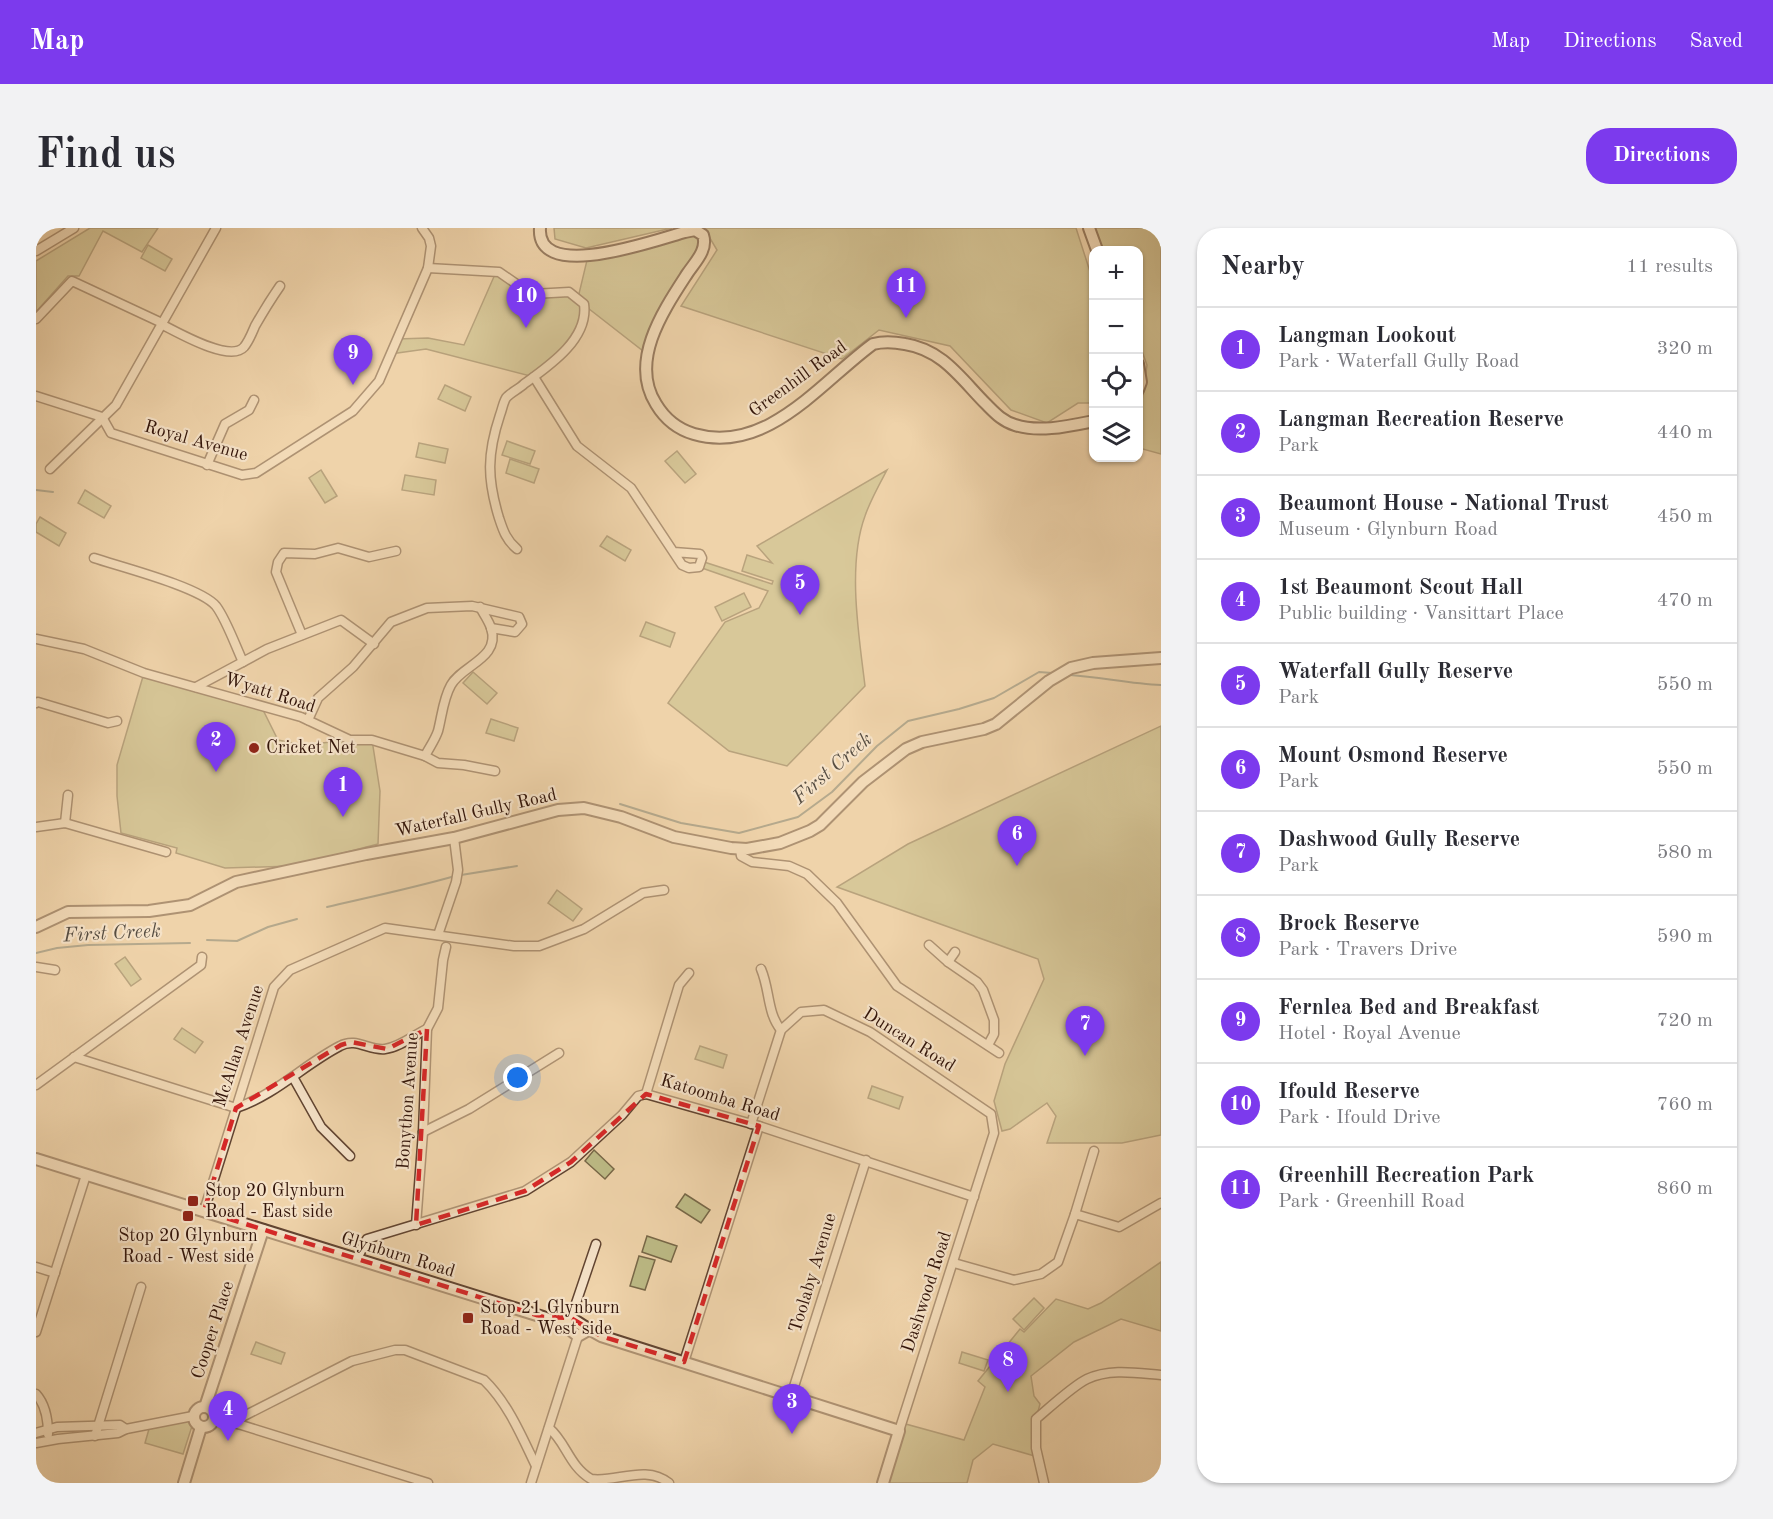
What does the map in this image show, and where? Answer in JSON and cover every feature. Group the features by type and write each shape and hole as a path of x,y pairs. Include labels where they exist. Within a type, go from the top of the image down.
{"street":[{"path":"36,251 74,228"},
{"path":"50,469 116,405 216,228"},
{"path":"210,237 223,228"},
{"name":"Royal Avenue","path":"36,396 102,417 111,433 242,475 256,473 353,411 379,381 428,268 431,246 422,228"},
{"name":"Greenhill Road","path":"540,228 541,242 547,248 554,252 577,257 608,252 695,230 703,235 706,242 702,252 656,326 647,354 646,368 652,397 668,420 686,432 703,436 733,438 758,431 794,407 873,344 888,341 910,345 935,354 953,369 994,414 1016,426 1031,428 1070,426 1089,422"},
{"path":"1089,228 1095,246"},
{"path":"428,268 499,273 533,294 569,292 584,304 584,320 576,335 554,361 506,399 492,438 489,468 491,494 505,535 517,549"},
{"path":"36,319 72,280 204,344 232,353 243,348 280,286"},
{"path":"534,377 577,446 632,488 674,552"},
{"path":"207,465 225,424 249,410 254,400"},
{"path":"302,635 276,572 278,562 284,553 315,554 338,548 369,557 396,551"},
{"path":"94,558 206,597 216,607 243,662"},
{"path":"425,756 437,734 449,688 461,672 485,655 491,644 491,628 480,607"},
{"path":"308,720 318,698 353,667 391,622 427,608 480,607 519,617 522,624 515,632 491,628"},
{"path":"196,687 243,662 341,620 374,644"},
{"name":"Wyatt Road","path":"36,639 84,650 144,673 308,720 350,740 372,740 425,756 438,763 495,771"},
{"name":"Waterfall Gully Road","path":"36,927 68,912 149,912 190,905 236,882 454,838 558,810 584,808 621,817 674,837 706,844 740,849 780,843 820,825 863,782 906,749 922,742 984,729 996,724 1048,681 1071,668 1093,663 1161,658"},
{"path":"36,703 108,723 117,721"},
{"path":"65,823 68,795"},
{"path":"36,827 65,823 166,852"},
{"path":"438,935 458,870 454,838"},
{"path":"740,849 741,856 752,862 789,866 807,874 837,903 897,986 999,1053"},
{"name":"McAllan Avenue","path":"204,1211 274,987 290,970 385,927 514,946 539,946 584,929 643,893 664,890"},
{"path":"928,945 977,982 982,990 994,1020 994,1034 988,1045"},
{"name":"Bonython Avenue","path":"416,1225 427,1029 438,1008 446,946"},
{"path":"948,962 955,952"},
{"path":"36,1085 201,965 202,957"},
{"path":"36,967 55,970"},
{"path":"684,1362 755,1125 780,1030 773,1020 761,969"},
{"path":"646,1094 679,985 689,974"},
{"name":"Duncan Road","path":"780,1030 801,1012 824,1010 870,1032 991,1114 994,1133"},
{"path":"74,1057 236,1108 248,1104 341,1045 357,1043 377,1049 387,1048 397,1046 427,1029"},
{"path":"423,1131 469,1109 559,1053"},
{"path":"293,1077 321,1127 350,1156"},
{"name":"Katoomba Road","path":"357,1259 367,1239 525,1191 571,1162 622,1115 638,1096 646,1094 755,1125 974,1197"},
{"name":"Dashwood Road","path":"883,1483 994,1133"},
{"path":"954,1263 1014,1280 1041,1274 1058,1262 1094,1151"},
{"name":"Glynburn Road","path":"36,1159 543,1317 568,1321 582,1333"},
{"name":"Toolaby Avenue","path":"791,1396 866,1160"},
{"path":"36,1332 86,1175"},
{"path":"1075,1214 1119,1227 1161,1203"},
{"name":"Cooper Place","path":"205,1407 263,1230"},
{"path":"568,1321 596,1244"},
{"path":"36,1267 55,1273"},
{"path":"95,1436 141,1287"},
{"path":"531,1483 582,1333 601,1336 899,1431"},
{"path":"238,1424 242,1418 352,1360 383,1352 405,1350 484,1380 513,1419 536,1466"},
{"path":"1044,1483 1036,1448 1036,1419 1087,1379 1109,1373 1131,1372 1161,1375"},
{"path":"36,1394 45,1411 48,1440"},
{"path":"205,1407 212,1411 214,1419 209,1426 201,1427 195,1423 193,1416 196,1410 205,1407"},
{"path":"36,1443 118,1433 126,1429 193,1416"},
{"path":"214,1419 238,1424 428,1483"},
{"path":"36,1432 48,1429 120,1425 126,1429"},
{"name":"Dashwood Road","path":"880,1425 890,1436 890,1461"},
{"path":"184,1483 201,1427"},
{"path":"549,1428 558,1438 566,1453 591,1479 601,1483 648,1475 664,1479 669,1483"}],"highlighted area":[{"path":"427,1029 416,1225 525,1191 571,1162 646,1094 759,1126 684,1362 601,1336 571,1318 543,1317 204,1211 236,1108 341,1045 351,1042 387,1049"}],"shaded area":[{"path":"90,228 158,228 142,252 103,231 79,276 68,276 36,312 36,261"},
{"path":"554,228 672,228 586,248 555,239"},
{"path":"704,228 1076,228 1089,269 1089,403 1078,403 1047,423 1011,410 950,346 879,330 842,359 681,306 717,250"},
{"path":"1095,228 1161,228 1161,454 1143,449 1143,394 1147,365 1143,354 1143,246 1102,246"},
{"path":"695,230 706,242 673,296 647,354 584,305 576,335 534,377 426,349 390,354 397,339 428,338 464,345 496,272 528,292 562,291 578,298 588,256"},
{"path":"148,245 172,259 165,271 141,258"},
{"path":"445,385 471,397 465,411 438,399"},
{"path":"507,441 535,451 530,464 502,455"},
{"path":"419,443 448,449 445,463 416,457"},
{"path":"677,451 696,474 685,483 665,461"},
{"path":"510,459 539,469 534,483 506,473"},
{"path":"321,470 337,496 325,503 309,478"},
{"path":"887,470 865,516 857,556 856,601 865,686 787,766 729,751 668,703 725,622 759,608 768,591 699,567 701,561 772,584 773,581 742,571 747,555 772,563 757,546"},
{"path":"405,475 436,480 434,495 402,490"},
{"path":"85,490 111,506 104,518 78,503"},
{"path":"40,517 66,533 59,546 36,532 36,524"},
{"path":"607,536 631,550 625,561 600,546"},
{"path":"744,593 751,607 722,621 715,607"},
{"path":"646,622 675,633 670,647 640,636"},
{"path":"473,672 497,693 487,704 463,683"},
{"path":"144,673 261,706 278,740 303,745 372,740 380,791 378,844 293,866 225,868 176,853 177,848 121,833 117,796 117,765"},
{"path":"491,719 518,728 514,741 486,733"},
{"path":"1161,726 1161,1135 1122,1143 1047,1143 1056,1116 1047,1103 1010,1129 1002,1131 994,1101 1005,1064 1044,979 1038,959 837,887 908,844"},
{"path":"557,890 582,909 573,921 548,903"},
{"path":"125,957 141,979 131,986 115,964"},
{"path":"182,1028 203,1042 195,1053 174,1039"},
{"path":"700,1046 727,1055 723,1068 695,1059"},
{"path":"872,1086 903,1097 899,1109 868,1098"},
{"path":"594,1150 614,1169 605,1179 585,1161"},
{"path":"685,1194 710,1210 701,1223 676,1207"},
{"path":"647,1236 677,1246 671,1262 642,1252"},
{"path":"639,1256 655,1260 645,1290 630,1286"},
{"path":"1161,1262 1161,1331 1121,1319 1074,1342 1031,1376 1034,1396 1040,1404 1036,1419 1038,1457 993,1444 973,1460 967,1483 883,1483 902,1423 964,1440 985,1387 978,1381 1020,1329 1024,1332 1056,1299 1088,1309 1101,1303"},
{"path":"1034,1298 1044,1308 1024,1330 1013,1319"},
{"path":"256,1342 285,1353 281,1364 251,1354"},
{"path":"962,1352 988,1360 984,1371 959,1363"},
{"path":"188,1421 193,1423 183,1454 145,1443 149,1429"}],"waterway":[{"path":"36,490 53,492"},
{"name":"First Creek","path":"620,804 681,823 739,833 798,817 832,792 877,746 908,721 994,698 1039,672 1052,673"},
{"name":"First Creek","path":"1070,675 1161,685"},
{"name":"First Creek","path":"461,875 517,866"},
{"name":"First Creek","path":"327,907 455,876"},
{"name":"First Creek","path":"207,940 237,941 268,927 297,919"},
{"name":"First Creek","path":"36,953 88,945 190,943"}],"place":[{"name":"Greenhill Recreation Park","path":"906,318"},
{"name":"Ifould Reserve","path":"526,328"},
{"name":"Fernlea Bed and Breakfast","path":"353,385"},
{"name":"Waterfall Gully Reserve","path":"800,615"},
{"name":"Cricket Net","path":"254,748"},
{"name":"Langman Recreation Reserve","path":"216,772"},
{"name":"Langman Lookout","path":"343,817"},
{"name":"Mount Osmond Reserve","path":"1017,866"},
{"name":"Dashwood Gully Reserve","path":"1085,1056"},
{"name":"Stop 20 Glynburn Road - East side","path":"193,1201"},
{"name":"Stop 20 Glynburn Road - West side","path":"188,1216"},
{"name":"Stop 21 Glynburn Road - West side","path":"468,1318"},
{"name":"Brock Reserve","path":"1008,1392"},
{"name":"Beaumont House - National Trust","path":"792,1434"},
{"name":"1st Beaumont Scout Hall","path":"228,1441"}]}
